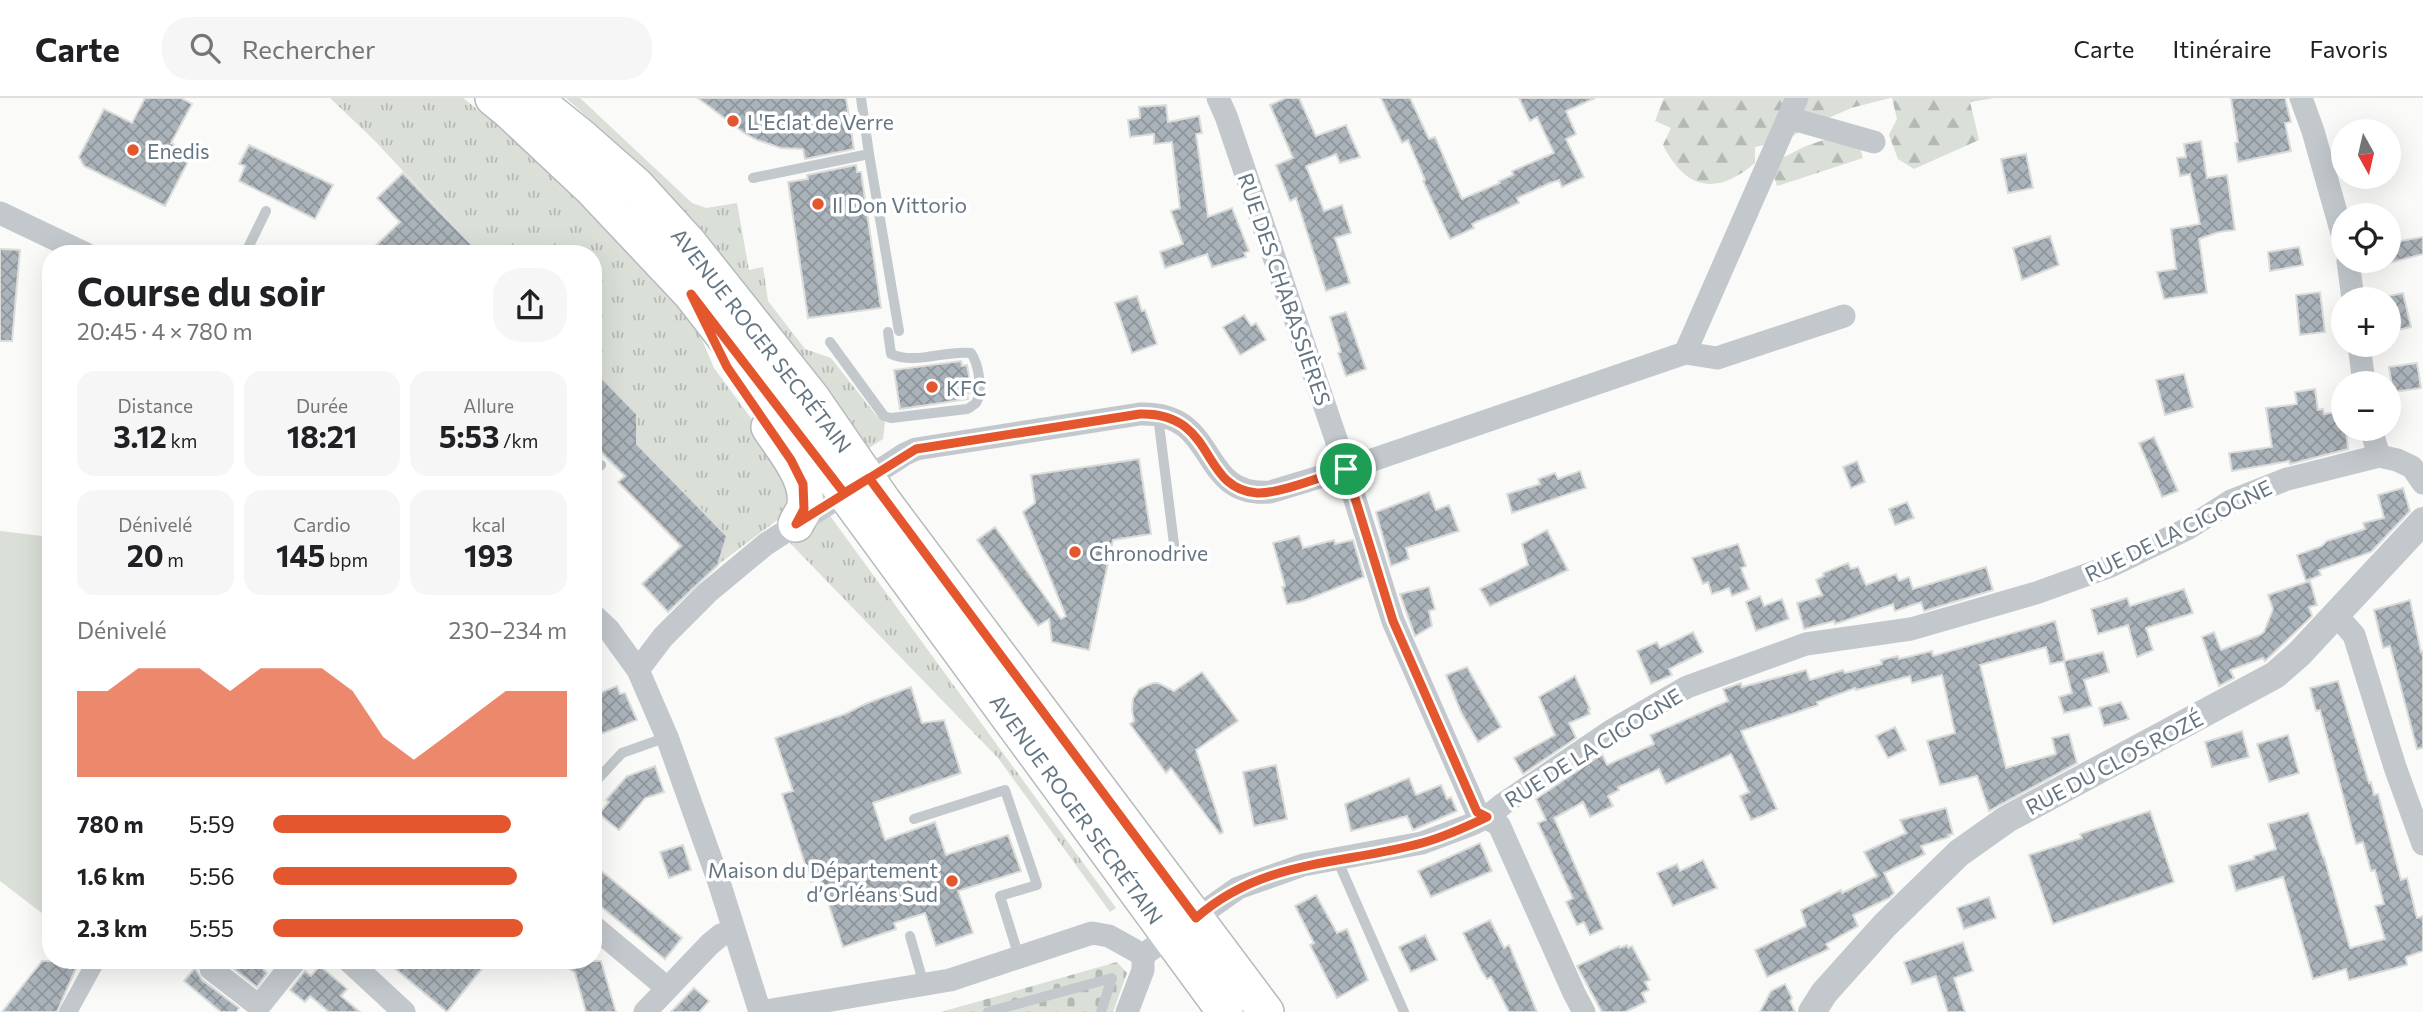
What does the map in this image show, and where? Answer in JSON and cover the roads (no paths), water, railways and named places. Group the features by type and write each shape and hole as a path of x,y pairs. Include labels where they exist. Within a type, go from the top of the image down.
{"main road":[{"name":"AVENUE ROGER SECRÉTAIN","path":"493,98 592,188 691,294 856,485 1225,1012"},
{"name":"AVENUE ROGER SECRÉTAIN","path":"533,98 637,186 688,242 812,398 856,485"},
{"path":"555,98 592,131 637,186"},
{"path":"691,294 727,367 791,460 803,484 804,509 796,524"},
{"name":"AVENUE ROGER SECRÉTAIN","path":"1170,937 1266,1012"}],"street":[{"name":"RUE DES CHABASSIÈRES","path":"1218,98 1346,469 1393,621 1477,812 1499,825 1584,1012"},
{"path":"2301,98 2314,131 2334,203"},
{"path":"1685,353 1793,108 1874,142"},
{"path":"0,213 67,245"},
{"path":"638,670 663,637 708,593 766,544 916,449 1140,414 1158,414 1188,427 1226,481 1236,488 1258,493 1270,492 1346,469 1685,353 1717,358 1844,316"},
{"path":"2375,441 2379,456 2412,467 2423,482"},
{"name":"RUE DE LA CIGOGNE","path":"1170,937 1237,888 1303,865 1422,843 1487,817 1611,731 1687,687 1806,644 1911,629 2036,593 2111,566 2187,529 2231,500 2287,479 2379,456"},
{"name":"RUE DU CLOS ROZÉ","path":"1812,1012 1824,993 1885,925 1959,853 2007,819 2275,675 2336,615 2423,521"},
{"path":"2336,615 2354,635 2395,767 2423,844"},
{"path":"602,623 638,670 667,737 719,879 760,1012 950,980 1092,933 1109,936 1170,937"},
{"path":"646,1012 710,944 721,935 733,931"},
{"path":"602,934 667,988"},
{"path":"1127,1012 1143,970 1170,937"},
{"path":"68,1012 92,969"},
{"path":"211,969 259,1006 289,969"},
{"path":"358,969 404,1012"}],"lane":[{"path":"830,342 884,416 891,418 967,409 976,403 980,391 975,359 971,353 958,352 904,359 891,354 894,332 861,98"},
{"path":"752,178 869,154"},
{"path":"250,245 267,211"},
{"path":"1158,414 1175,552"},
{"path":"602,774 622,752 667,737"},
{"path":"914,819 1005,790 1037,885 1000,896 1019,957"},
{"path":"1337,859 1404,1012"},
{"path":"910,936 923,985"},
{"path":"988,1012 1112,978 1101,1012"}],"place":[{"name":"L'Eclat de Verre","path":"733,121"},
{"name":"Enedis","path":"133,150"},
{"name":"Il Don Vittorio","path":"818,204"},
{"name":"KFC","path":"932,387"},
{"name":"Chronodrive","path":"1075,552"},
{"name":"Maison du Département d’Orléans Sud","path":"952,881"}]}
